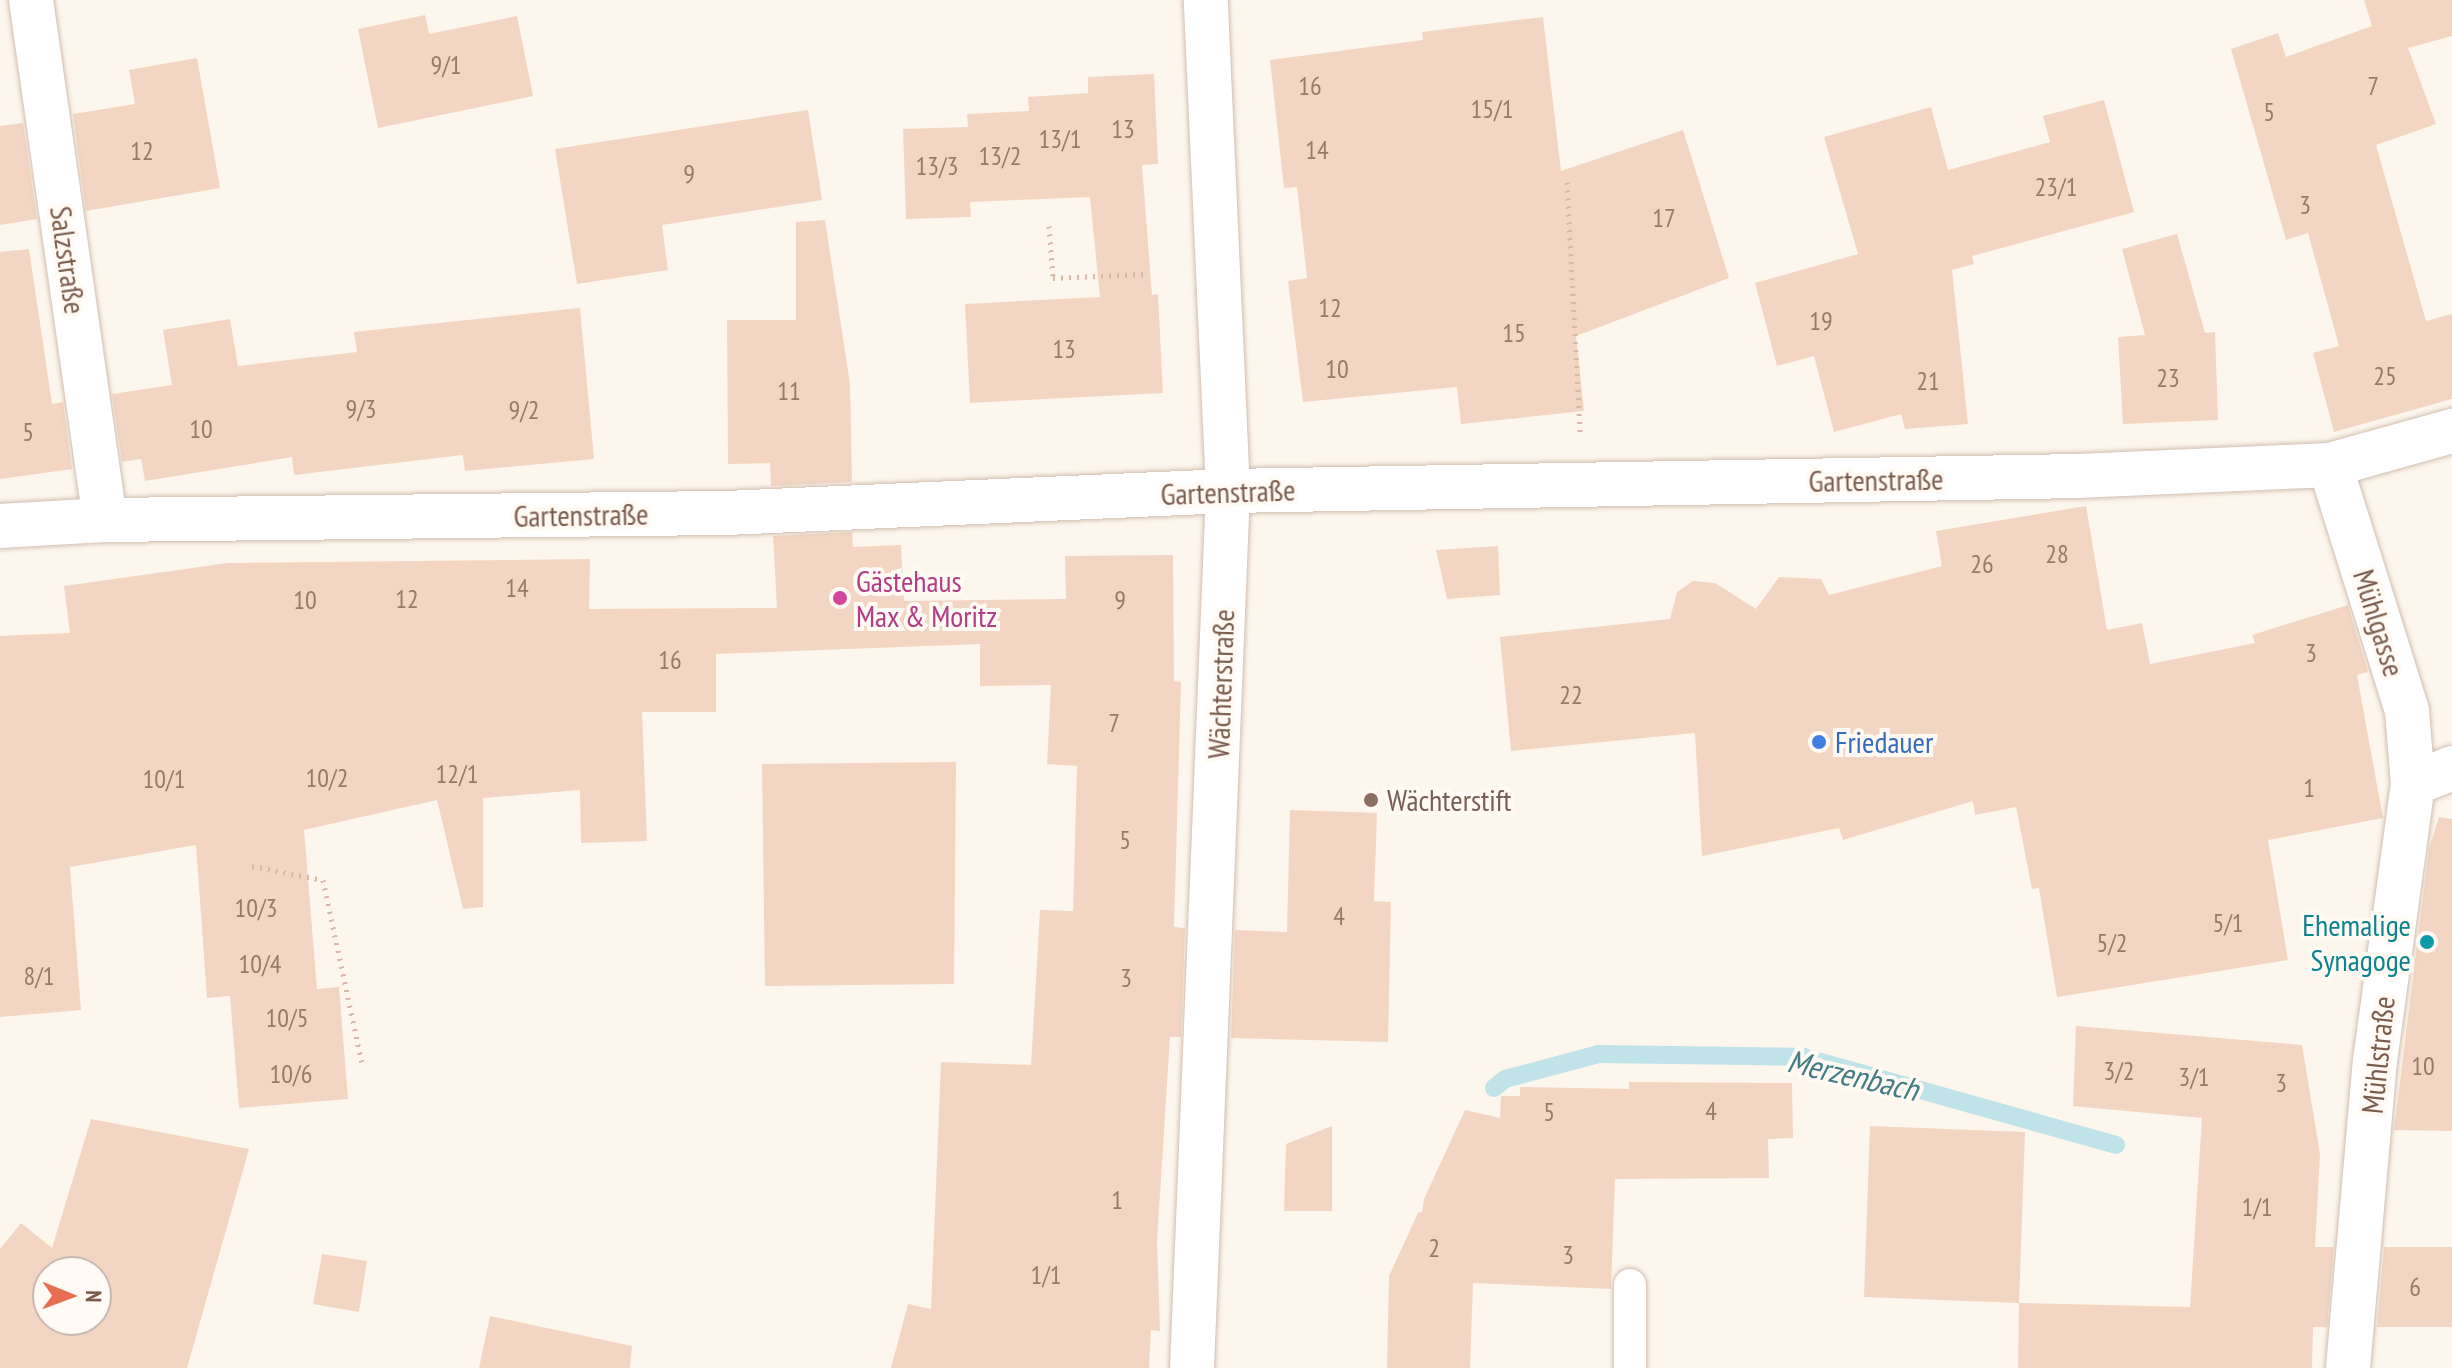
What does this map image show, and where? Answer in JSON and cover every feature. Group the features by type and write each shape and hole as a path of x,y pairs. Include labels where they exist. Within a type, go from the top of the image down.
{"street":[{"name":"Salzstraße","path":"31,0 105,520"},
{"name":"Wächterstraße","path":"1192,1368 1228,491 1206,0"},
{"name":"Gartenstraße","path":"0,526 105,520 726,513 1228,491 2039,478 2330,465 2452,431"},
{"name":"Mühlgasse","path":"2330,465 2407,711 2432,776"},
{"name":"Mühlstraße","path":"2348,1368 2375,1061 2432,776"}],"lane":[{"path":"1630,1285 1630,1368"}],"path":[{"path":"1567,182 1583,485"},
{"path":"1049,226 1053,278 1144,274"},
{"path":"252,866 323,880 363,1068"}],"building":[{"path":"2364,0 2452,0 2452,36 2408,48 2436,124 2376,145 2426,321 2452,314 2452,399 2334,432 2313,353 2339,346 2308,233 2286,240 2231,49 2278,33 2286,57 2372,26"},
{"path":"425,15 429,34 517,16 533,96 378,128 358,29"},
{"path":"1543,17 1561,171 1683,130 1729,278 1576,336 1584,411 1461,424 1457,387 1303,402 1288,281 1307,278 1297,187 1284,188 1270,60 1423,40 1422,32"},
{"path":"197,58 220,188 86,211 73,114 135,104 129,70"},
{"path":"1154,74 1158,164 1142,165 1152,295 1158,294 1163,393 970,403 965,304 1100,297 1090,197 970,202 971,217 906,219 903,129 968,127 967,114 1029,111 1028,97 1088,93 1088,77"},
{"path":"2104,100 2134,212 1972,256 1974,264 1952,270 1968,424 1905,429 1901,414 1834,432 1814,356 1777,366 1755,283 1858,254 1824,137 1931,107 1948,170 2050,142 2043,116"},
{"path":"808,110 822,200 662,225 668,270 577,284 555,149"},
{"path":"23,123 37,219 0,225 0,126"},
{"path":"825,220 850,384 852,482 771,486 770,463 728,464 727,320 796,320 796,222"},
{"path":"2177,234 2205,333 2215,332 2218,420 2123,424 2118,337 2145,335 2122,249"},
{"path":"29,249 52,404 63,402 72,469 0,479 0,252"},
{"path":"580,308 594,459 465,471 463,455 294,475 292,457 145,481 141,459 122,462 112,394 172,385 163,330 230,319 238,366 357,352 354,332"},
{"path":"2086,506 2107,630 2142,623 2150,664 2255,643 2252,635 2348,605 2368,672 2357,675 2383,818 2268,840 2288,960 2057,997 2039,888 2032,889 2016,807 1975,815 1973,801 1843,840 1839,828 1702,856 1695,733 1511,751 1500,637 1670,619 1677,592 1693,581 1715,583 1756,609 1779,577 1821,579 1829,595 1942,566 1936,531"},
{"path":"852,532 853,547 901,545 904,601 1066,599 1065,556 1173,555 1174,681 1181,682 1174,927 1185,928 1181,1037 1170,1037 1157,1241 1160,1331 1151,1330 1149,1368 891,1368 908,1304 931,1309 941,1062 1031,1065 1040,910 1073,911 1077,766 1047,764 1051,685 980,686 980,644 716,654 716,712 642,712 647,841 581,843 580,790 483,798 483,907 463,909 437,800 304,830 317,989 339,987 348,1099 239,1108 230,996 207,998 196,845 70,867 81,1010 0,1017 0,636 70,633 64,586 228,563 590,559 589,609 777,608 773,536"},
{"path":"1498,546 1500,595 1447,599 1436,550"},
{"path":"956,762 954,984 765,986 762,764"},
{"path":"1290,810 1377,813 1374,901 1391,902 1388,1042 1231,1038 1235,930 1287,932"},
{"path":"2439,817 2452,819 2452,1131 2394,1130 2429,849"},
{"path":"2076,1026 2302,1045 2320,1154 2315,1247 2334,1247 2327,1327 2313,1327 2312,1368 2018,1368 2019,1303 2190,1307 2202,1118 2073,1106"},
{"path":"1629,1082 1792,1083 1793,1138 1768,1139 1769,1178 1615,1179 1611,1289 1473,1283 1470,1368 1387,1368 1389,1276 1418,1213 1422,1212 1424,1199 1465,1110 1500,1118 1501,1096 1520,1096 1520,1087 1629,1089"},
{"path":"91,1119 249,1149 187,1368 0,1368 0,1249 21,1223 52,1248"},
{"path":"1332,1126 1332,1211 1284,1211 1286,1144"},
{"path":"1870,1126 2025,1132 2019,1303 1864,1297"},
{"path":"2384,1247 2452,1247 2452,1327 2377,1327"},
{"path":"322,1254 367,1261 359,1312 313,1304"},
{"path":"490,1316 632,1346 630,1368 479,1368"}],"waterway":[{"name":"Merzenbach","path":"1494,1088 1505,1079 1599,1054 1803,1057 2116,1145"}],"place":[{"name":"Gästehaus Max & Moritz","path":"840,598"},
{"name":"Friedauer","path":"1819,742"},
{"name":"Wächterstift","path":"1371,800"},
{"name":"Ehemalige Synagoge","path":"2427,942"}]}
